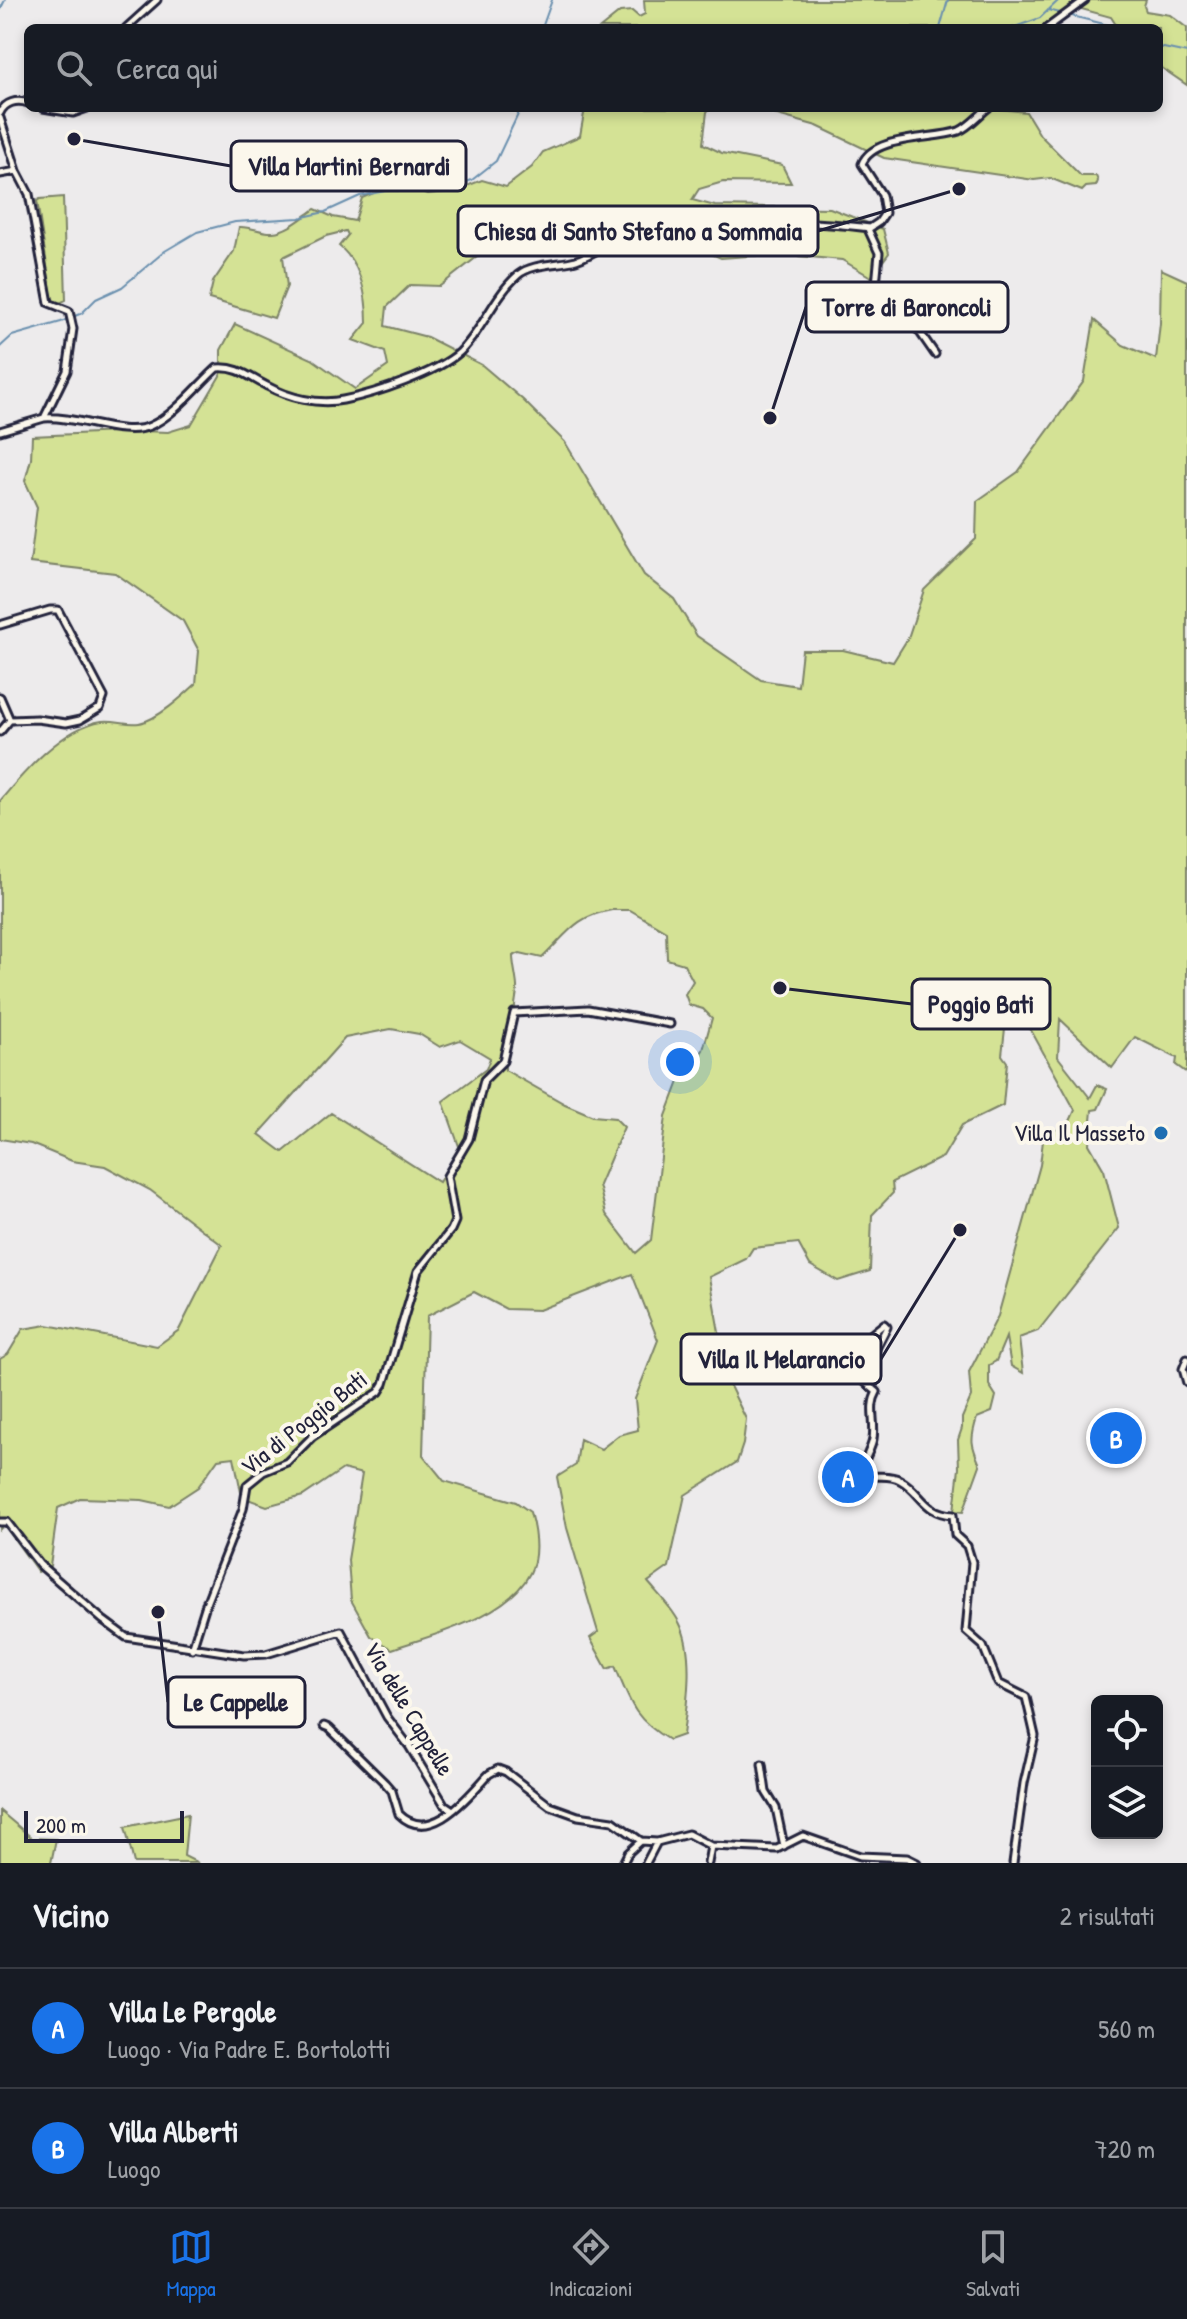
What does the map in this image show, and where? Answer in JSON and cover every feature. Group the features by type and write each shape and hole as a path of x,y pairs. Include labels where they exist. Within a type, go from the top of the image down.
{"street":[{"path":"130,24 157,0"},
{"path":"1052,24 1085,0"},
{"path":"24,103 13,102 3,106 0,116 17,171 29,194 49,303 71,312 73,320 67,371 44,418"},
{"path":"0,431 44,418 137,430 152,426 217,368 227,366 269,387 311,401 344,400 428,373 461,351 501,293 527,269 559,264 597,252 622,235 645,227 736,231 791,223 868,228 879,222 885,213 882,195 862,164 865,156 907,140 960,130 983,112"},
{"path":"0,174 17,171"},
{"path":"868,228 879,253 878,292 919,331 935,354"},
{"path":"0,625 58,610 104,697 100,708 80,720 66,723 37,719 10,720 0,732"},
{"path":"0,697 10,720"},
{"name":"Via di Poggio Bati","path":"192,1649 207,1601 236,1531 247,1485 263,1472 287,1462 312,1437 379,1392 384,1384 418,1271 455,1221 447,1176 469,1139 484,1080 503,1061 514,1013 588,1009 670,1024"},
{"path":"818,1355 864,1340 887,1324 864,1372 866,1383 877,1392 872,1404 873,1441 863,1471"},
{"path":"1187,1359 1183,1369 1187,1383"},
{"path":"838,1467 898,1479 925,1505 954,1516 955,1535 969,1549 972,1562 966,1631 985,1649 998,1683 1026,1697 1035,1736 1024,1783 1013,1863"},
{"name":"Via delle Cappelle","path":"0,1522 7,1522 42,1567 126,1637 244,1655 266,1654 340,1631 387,1717 409,1746 444,1804 453,1810"},
{"name":"Via delle Cappelle","path":"324,1726 392,1791 403,1818 424,1823 446,1817 489,1774 502,1770 563,1813 613,1821 641,1841 657,1842 688,1834 711,1846 762,1849 784,1846 803,1836 860,1856 907,1858 917,1863"},
{"path":"762,1764 766,1792 776,1808 784,1846"},
{"path":"623,1863 628,1853 641,1841"},
{"path":"646,1863 657,1842"},
{"path":"708,1863 711,1846"}],"green space":[{"path":"644,0 1146,0 1146,11 1170,15 1187,28 1187,85 1163,69 1163,24 1115,24 1111,17 1078,8 1057,24 605,24 620,12 632,11 639,17 645,14"},
{"path":"584,112 707,112 703,144 722,153 782,165 791,183 723,182 699,189 692,200 715,206 830,208 883,229 889,253 871,277 842,260 777,254 721,258 654,230 618,243 588,245 564,221 537,236 477,257 440,286 410,285 387,307 385,326 427,337 482,365 523,400 565,442 644,575 674,599 697,636 761,680 798,686 802,650 843,650 893,662 908,638 924,590 976,539 977,501 1018,472 1084,381 1094,320 1123,345 1156,359 1161,269 1187,281 1187,1073 1176,1065 1177,1058 1135,1037 1112,1068 1060,1019 1058,1057 1090,1098 1097,1085 1107,1089 1098,1109 1092,1110 1089,1144 1104,1170 1119,1228 1038,1331 1019,1338 1023,1373 1011,1366 1006,1337 996,1361 989,1365 989,1385 996,1396 992,1412 977,1418 975,1425 972,1442 980,1465 963,1512 954,1511 959,1468 958,1440 962,1418 971,1397 969,1372 998,1316 1040,1165 1044,1132 1067,1128 1075,1110 1021,1012 1014,1010 1005,1029 1002,1055 1007,1062 1003,1105 962,1125 943,1157 892,1182 893,1193 872,1215 870,1271 838,1281 810,1265 798,1243 753,1248 746,1259 709,1277 728,1382 746,1419 737,1462 685,1495 669,1567 648,1582 676,1617 687,1648 683,1735 669,1740 640,1717 615,1666 607,1669 590,1638 598,1632 567,1528 557,1477 576,1465 580,1439 601,1449 619,1435 638,1430 635,1399 658,1340 632,1274 539,1310 506,1309 474,1292 427,1316 423,1455 444,1481 516,1502 530,1512 535,1534 533,1566 520,1588 505,1601 469,1622 392,1649 371,1636 351,1600 348,1560 362,1474 343,1469 303,1496 267,1506 242,1497 234,1457 218,1459 198,1487 169,1506 142,1500 80,1498 58,1508 50,1566 38,1572 4,1525 0,1529 0,1359 8,1354 23,1329 47,1325 157,1346 179,1330 222,1245 150,1190 105,1166 72,1161 31,1144 0,1139 0,801 45,753 73,732 102,721 139,723 169,707 196,684 199,651 183,621 115,573 30,563 37,507 25,481 31,459 32,436 168,432 191,425 221,374 221,350 235,324 312,359 355,389 388,366 385,352 353,340 367,323 367,313 358,271 339,246 348,235 346,231 326,236 283,257 287,286 274,318 209,299 213,282 234,251 239,227 279,231 315,209 333,217 355,221 362,198 378,191 415,189 428,194 454,191 482,180 506,187 532,167 543,152 580,136","holes":["612,910 630,910 666,931 667,959 684,964 693,981 685,994 689,1005 703,1009 712,1018 703,1050 698,1057 688,1058 666,1116 651,1240 636,1253 606,1214 599,1185 624,1127 615,1118 593,1116 565,1104 505,1070 505,1042 517,1017 513,956 520,953 542,958 580,921","391,1029 419,1034 440,1047 460,1040 490,1058 486,1069 443,1101 460,1149 439,1182 331,1113 283,1152 259,1134 345,1038"]},
{"path":"766,112 1026,112 1040,135 1081,176 1096,176 1098,181 1096,186 1086,187 1082,191 1050,178 1034,180 884,158 817,126"},
{"path":"63,197 66,300 58,304 52,298 37,201"},
{"path":"0,1811 32,1838 56,1839 51,1863 0,1863"},
{"path":"188,1814 184,1856 198,1863 134,1863 125,1827"}],"waterway":[{"path":"0,10 5,0"},
{"path":"543,24 552,0"},
{"path":"941,24 948,0"},
{"path":"1023,24 1040,18 1059,0"},
{"path":"1048,10 1104,24"},
{"path":"1163,48 1187,53"},
{"path":"0,347 12,336 82,313 96,299 122,287 165,251 197,232 235,222 299,218 325,212 360,196 390,190 422,192 472,180 496,161 519,112"}],"place":[{"name":"Villa Martini Bernardi","path":"74,139"},
{"name":"Chiesa di Santo Stefano a Sommaia","path":"959,189"},
{"name":"Torre di Baroncoli","path":"770,418"},
{"name":"Poggio Bati","path":"780,988"},
{"name":"Villa Il Masseto","path":"1161,1133"},
{"name":"Villa Il Melarancio","path":"960,1230"},
{"name":"Villa Alberti","path":"1116,1438"},
{"name":"Villa Le Pergole","path":"848,1477"},
{"name":"Le Cappelle","path":"158,1612"}]}
